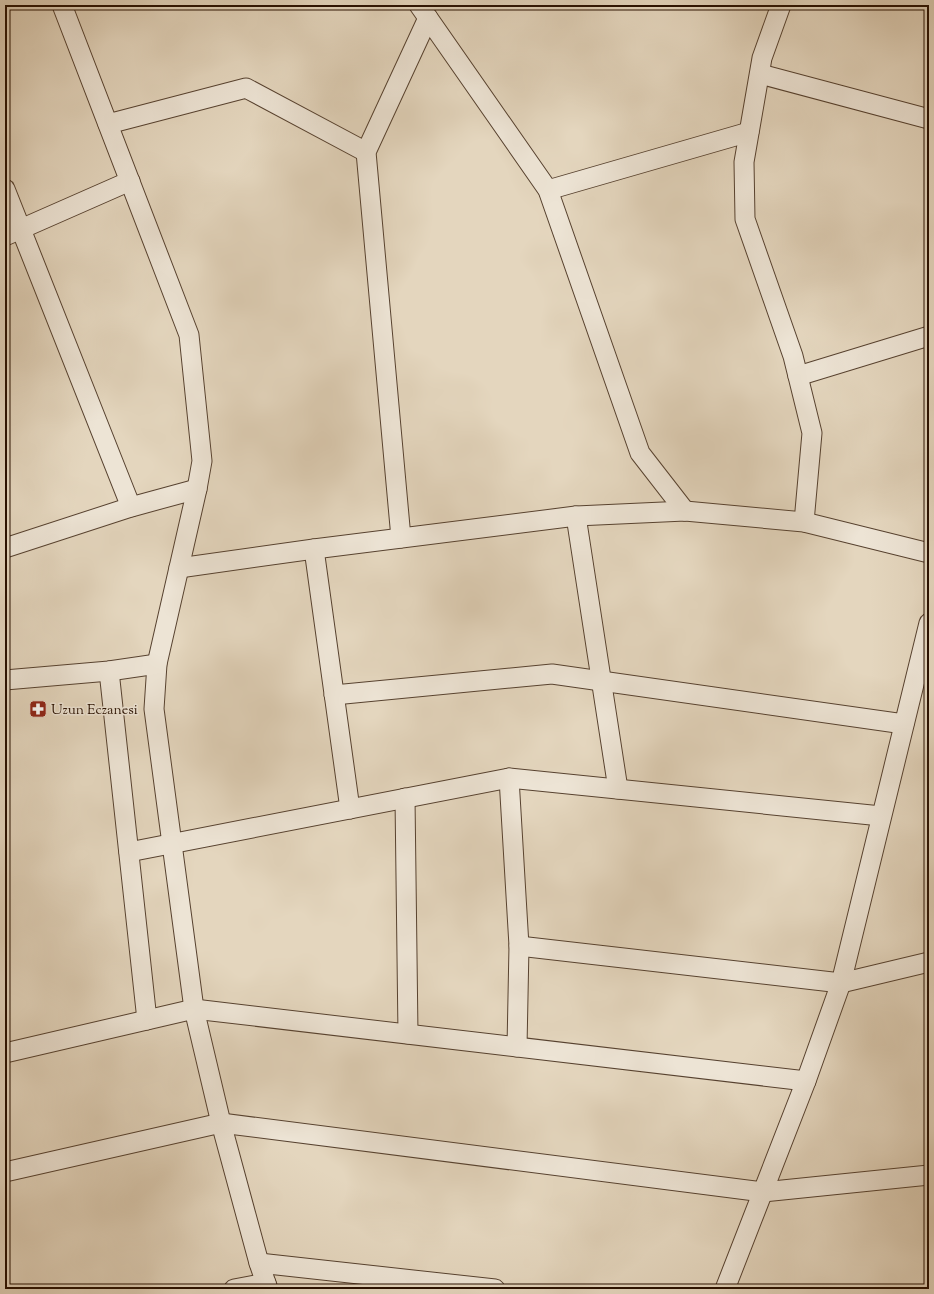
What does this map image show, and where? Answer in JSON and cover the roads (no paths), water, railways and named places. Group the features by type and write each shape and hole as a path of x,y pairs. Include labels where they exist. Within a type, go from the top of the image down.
{"street":[{"path":"62,5 189,335 202,460 197,489 157,664 154,709 194,1009 221,1123 259,1264 267,1286 234,1289"},
{"path":"781,5 762,58 749,132 744,162 745,219 793,356 812,433 804,522"},
{"path":"401,538 366,152 423,12"},
{"path":"423,12 548,190 640,453 685,511"},
{"path":"760,74 929,119"},
{"path":"108,124 246,88 366,152"},
{"path":"548,190 749,132"},
{"path":"13,233 130,180"},
{"path":"5,189 13,233 131,507"},
{"path":"798,376 929,336"},
{"path":"5,546 131,507 197,489"},
{"path":"179,568 314,549 576,516 685,511 804,522 929,553"},
{"path":"576,516 618,789"},
{"path":"314,549 350,809"},
{"path":"725,1289 806,1082 841,983 929,623"},
{"path":"5,680 109,671 157,664"},
{"path":"109,671 147,1020"},
{"path":"334,695 552,674 904,724"},
{"path":"128,852 509,778 881,816"},
{"path":"509,778 520,946 517,1047"},
{"path":"405,798 408,1034"},
{"path":"520,946 841,983 929,962"},
{"path":"5,1053 194,1009 806,1082"},
{"path":"5,1172 221,1123 763,1192 929,1175"},
{"path":"259,1264 413,1285 495,1289"}],"place":[{"name":"Uzun Eczanesi","path":"38,709"}]}
